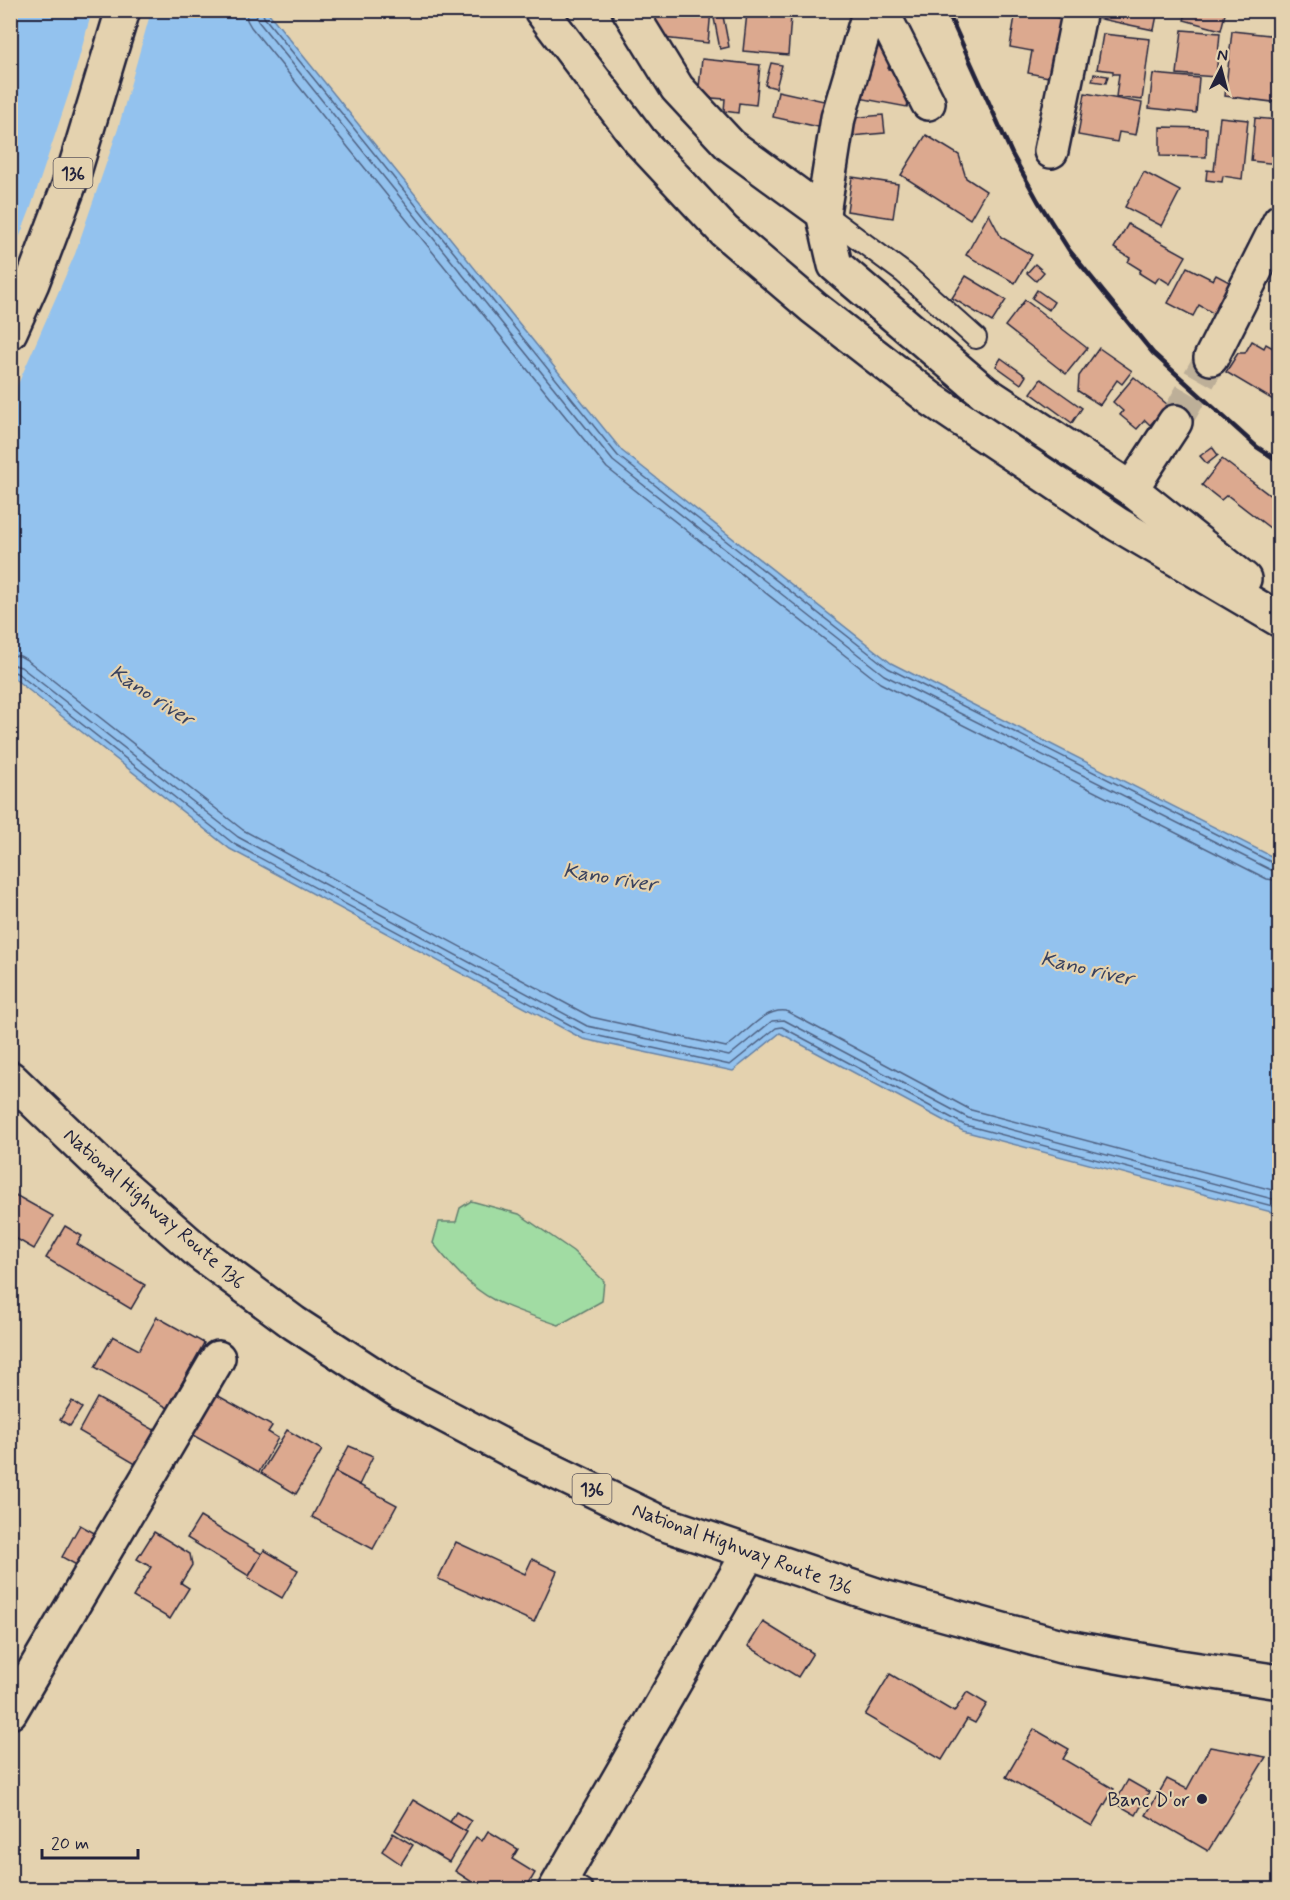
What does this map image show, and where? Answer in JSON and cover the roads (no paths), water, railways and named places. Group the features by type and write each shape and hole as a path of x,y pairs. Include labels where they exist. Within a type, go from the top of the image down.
{"main road":[{"name":"136","path":"10,332 32,283 74,171 123,10"},
{"path":"541,10 640,141 724,231 814,308 931,399 1117,524 1275,617"},
{"path":"629,10 677,88 730,145 823,213"},
{"path":"870,10 838,118 823,213 835,265 984,392 1131,489 1249,584 1275,617"},
{"path":"881,10 928,103"},
{"path":"1051,151 1080,10"},
{"path":"1210,358 1280,221"},
{"path":"1131,489 1174,422"},
{"name":"National Highway Route 136","path":"10,1078 110,1174 201,1254 294,1323 402,1393 520,1455 659,1522 879,1596 1061,1646 1280,1682"},
{"path":"10,1712 218,1358"},
{"path":"567,1885 749,1553"}],"lane":[{"path":"823,213 904,273 976,338"}],"water":[{"name":"Kano river","path":"10,11 267,11 622,451 891,663 1279,860 1279,1214 963,1131 780,1033 733,1071 583,1039 230,849 11,676"}],"tunnel":[{"path":"1175,422 1211,358"}],"railway":[{"path":"947,10 1012,154 1069,250 1153,353 1257,447 1280,462"}],"place":[{"name":"Banc D'or","path":"1202,1799"}]}
